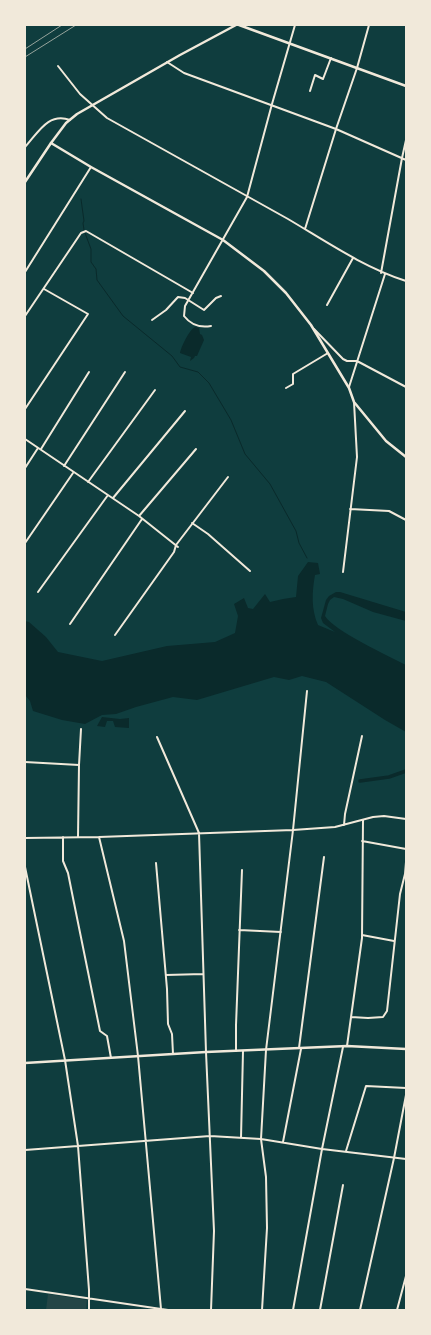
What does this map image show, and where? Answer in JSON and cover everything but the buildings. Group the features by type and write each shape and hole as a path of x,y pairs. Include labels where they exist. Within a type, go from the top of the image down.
{"main road":[{"path":"25,182 66,123 77,114 167,62 238,25 406,86"},
{"path":"52,143 90,167 223,240 264,271 286,293 311,325 348,388 354,402 386,441 406,457"},
{"path":"25,1062 347,1046 406,1049"}],"street":[{"path":"211,326 198,326 186,318 184,313 188,300 248,196 272,104 296,25"},
{"path":"305,229 336,129 357,68 369,25"},
{"path":"310,91 315,75 323,79 331,58"},
{"path":"167,62 184,73 272,104 336,129 406,160"},
{"path":"58,66 80,94 107,118 248,196 381,273 406,281"},
{"path":"25,147 49,121 60,118 70,120"},
{"path":"381,273 406,140"},
{"path":"25,272 90,167"},
{"path":"25,316 81,233 86,231 193,293"},
{"path":"327,305 354,258"},
{"path":"348,388 385,274"},
{"path":"25,409 88,314 44,289"},
{"path":"152,320 166,310 178,297 188,300 204,310 216,298 222,296"},
{"path":"311,325 338,355 347,361 357,361 406,387"},
{"path":"286,388 293,384 294,374 328,353"},
{"path":"25,468 89,372"},
{"path":"64,466 125,372"},
{"path":"88,482 155,390"},
{"path":"343,572 357,457 354,402"},
{"path":"113,498 185,411"},
{"path":"25,438 74,473 139,516 177,546"},
{"path":"139,516 196,449"},
{"path":"25,543 74,473"},
{"path":"115,635 174,552 192,523 228,477"},
{"path":"38,592 108,495"},
{"path":"350,509 388,511 406,520"},
{"path":"70,624 142,519"},
{"path":"192,523 208,534 250,571"},
{"path":"262,1310 267,1228 266,1177 262,1139 266,1050 293,830 307,692"},
{"path":"78,837 81,728"},
{"path":"344,825 345,814 362,736"},
{"path":"157,737 199,833 203,974 214,1231 211,1310"},
{"path":"25,762 79,765"},
{"path":"25,838 99,837 293,830 344,825 373,817 384,816 406,819"},
{"path":"347,1046 362,935 362,820"},
{"path":"63,837 63,861 68,873 74,898 100,1031 107,1036 111,1058"},
{"path":"99,837 124,941 138,1056 162,1309"},
{"path":"362,841 406,849"},
{"path":"283,1142 300,1049 324,857"},
{"path":"351,1017 378,1018 386,1015 400,894 405,874 406,862"},
{"path":"156,863 166,975 168,1024 172,1034 173,1054"},
{"path":"25,867 65,1060 78,1146 89,1290 89,1310"},
{"path":"236,1051 242,870"},
{"path":"239,930 281,932"},
{"path":"362,935 394,941"},
{"path":"166,975 203,974"},
{"path":"294,1310 322,1149 343,1047"},
{"path":"241,1138 243,1051"},
{"path":"346,1152 366,1086 406,1088"},
{"path":"360,1310 394,1158 406,1095"},
{"path":"25,1150 210,1136 262,1139 322,1149 406,1159"},
{"path":"320,1310 343,1185"},
{"path":"397,1310 406,1276"},
{"path":"25,1289 168,1310"}],"shaded area":[{"path":"195,327 199,328 200,334 204,340 197,356 190,361 191,357 180,353 188,335"},
{"path":"308,562 318,563 320,574 315,575 313,588 313,607 318,625 335,632 323,623 321,618 326,600 329,596 336,592 406,612 406,621 373,612 343,599 334,597 328,604 325,616 330,622 350,636 406,665 406,732 326,682 302,676 289,680 274,677 197,700 173,697 116,714 102,715 85,724 62,720 33,711 30,701 25,695 25,621 29,622 46,637 58,652 102,661 167,646 215,642 235,633 238,616 234,604 244,598 248,608 253,609 265,594 270,602 296,597 298,576"},
{"path":"102,717 120,719 129,718 129,728 115,727 113,721 107,721 105,727 97,726"},
{"path":"48,1294 87,1300 86,1310 46,1310"}],"waterway":[{"path":"81,199 84,230"},
{"path":"85,233 91,249 91,262 96,269 97,280 123,316 172,356 180,367 198,372 209,383 231,420 245,454 270,484 296,531 299,543 307,558"},
{"path":"360,781 389,777 406,771"}],"railway":[{"path":"25,49 62,25"},
{"path":"25,57 76,25"}]}
